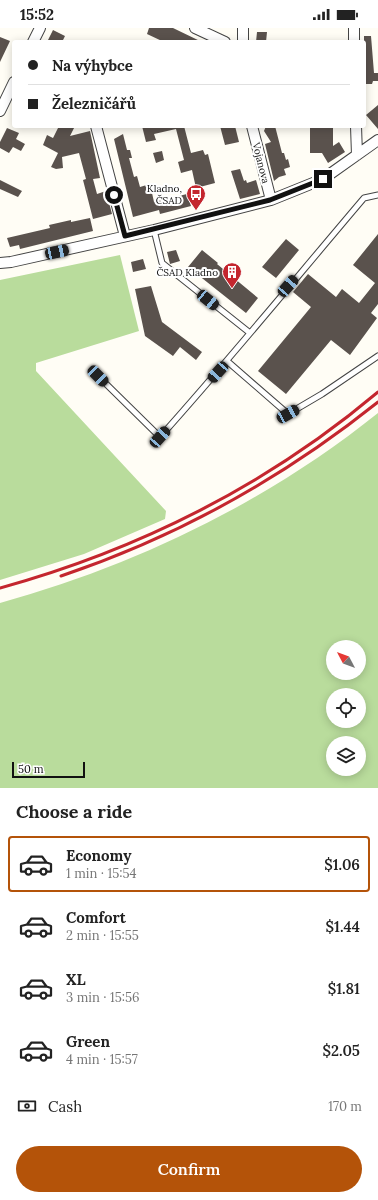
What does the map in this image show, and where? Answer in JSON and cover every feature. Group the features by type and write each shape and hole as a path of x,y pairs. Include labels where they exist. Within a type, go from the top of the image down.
{"street":[{"path":"34,40 40,28"},
{"path":"195,28 221,40"},
{"path":"242,40 244,28"},
{"path":"354,28 354,40"},
{"path":"0,111 12,87"},
{"path":"97,128 125,236"},
{"name":"Vojanova","path":"252,128 270,200"},
{"path":"356,128 357,156"},
{"path":"0,263 11,262 154,230 270,200 323,179 378,140"}],"lane":[{"path":"98,376 160,437 227,361 278,297 364,198 378,195"},
{"path":"154,230 162,263 250,333"},
{"path":"227,361 288,414 322,394 378,356"}],"green space":[{"path":"120,255 139,331 36,363 36,371 166,511 165,519 84,554 0,580 0,280"},
{"path":"378,413 378,788 0,788 0,603 51,588 151,550 246,502 291,475 336,445"}],"building":[{"path":"149,28 173,28 198,40 160,40 147,34"},
{"path":"53,30 65,36 63,40 48,40"},
{"path":"257,32 267,32 266,40 256,40"},
{"path":"364,36 371,36 374,73 378,73 378,81 373,81 372,84 366,84 366,40 364,40"},
{"path":"0,37 10,41 0,62"},
{"path":"378,105 378,129 366,115"},
{"path":"7,128 19,133 16,139 25,144 21,151 13,147 9,153 0,148 0,142"},
{"path":"58,128 74,128 70,136 90,131 100,178 93,179 97,194 106,191 112,214 93,219 83,180 86,179 79,153 62,157 63,168 56,169 51,167 58,153 43,145 47,135 53,138"},
{"path":"142,128 185,128 191,153 203,150 205,155 208,154 215,183 196,188 192,170 181,173 178,162 184,160 176,129 154,134 156,140 146,142"},
{"path":"221,128 236,128 239,142 225,145"},
{"path":"265,128 276,128 282,153 284,153 286,160 288,159 290,167 284,169 286,175 279,177 274,181 265,144 271,142 264,131"},
{"path":"310,128 333,128 333,146 339,142 345,152 328,163 322,153 310,153"},
{"path":"123,134 127,150 130,150 132,158 129,158 134,177 137,176 140,187 150,184 154,202 187,194 191,206 160,214 159,210 133,217 114,139"},
{"path":"162,151 164,160 156,163 153,153"},
{"path":"240,169 244,181 246,180 247,183 256,180 260,194 240,199 231,171"},
{"path":"0,180 22,191 18,197 0,189"},
{"path":"90,218 93,231 20,249 19,245 10,247 7,238 50,228 49,225 71,220 71,222"},
{"path":"378,234 378,304 371,313 377,318 350,355 331,340 286,394 258,371 311,307 293,292 308,274 336,297 342,289 359,303 375,283 353,265"},
{"path":"286,239 299,250 276,278 262,267"},
{"path":"176,250 180,261 170,264 167,252"},
{"name":"ČSAD Kladno","path":"202,250 258,298 246,313 188,267"},
{"path":"143,259 146,269 133,272 131,262"},
{"path":"151,286 162,322 202,352 196,360 180,347 173,356 145,336 135,289"}],"railway":[{"path":"0,588 102,554 151,534 200,511 292,457 336,426 378,392"},
{"path":"61,576 146,543 227,503 305,456 378,402"}],"place":[{"name":"Kladno, ČSAD","path":"196,211"},
{"name":"ČSAD Kladno","path":"232,289"}],"route":[{"path":"114,195 125,236 270,200 323,179"}]}
